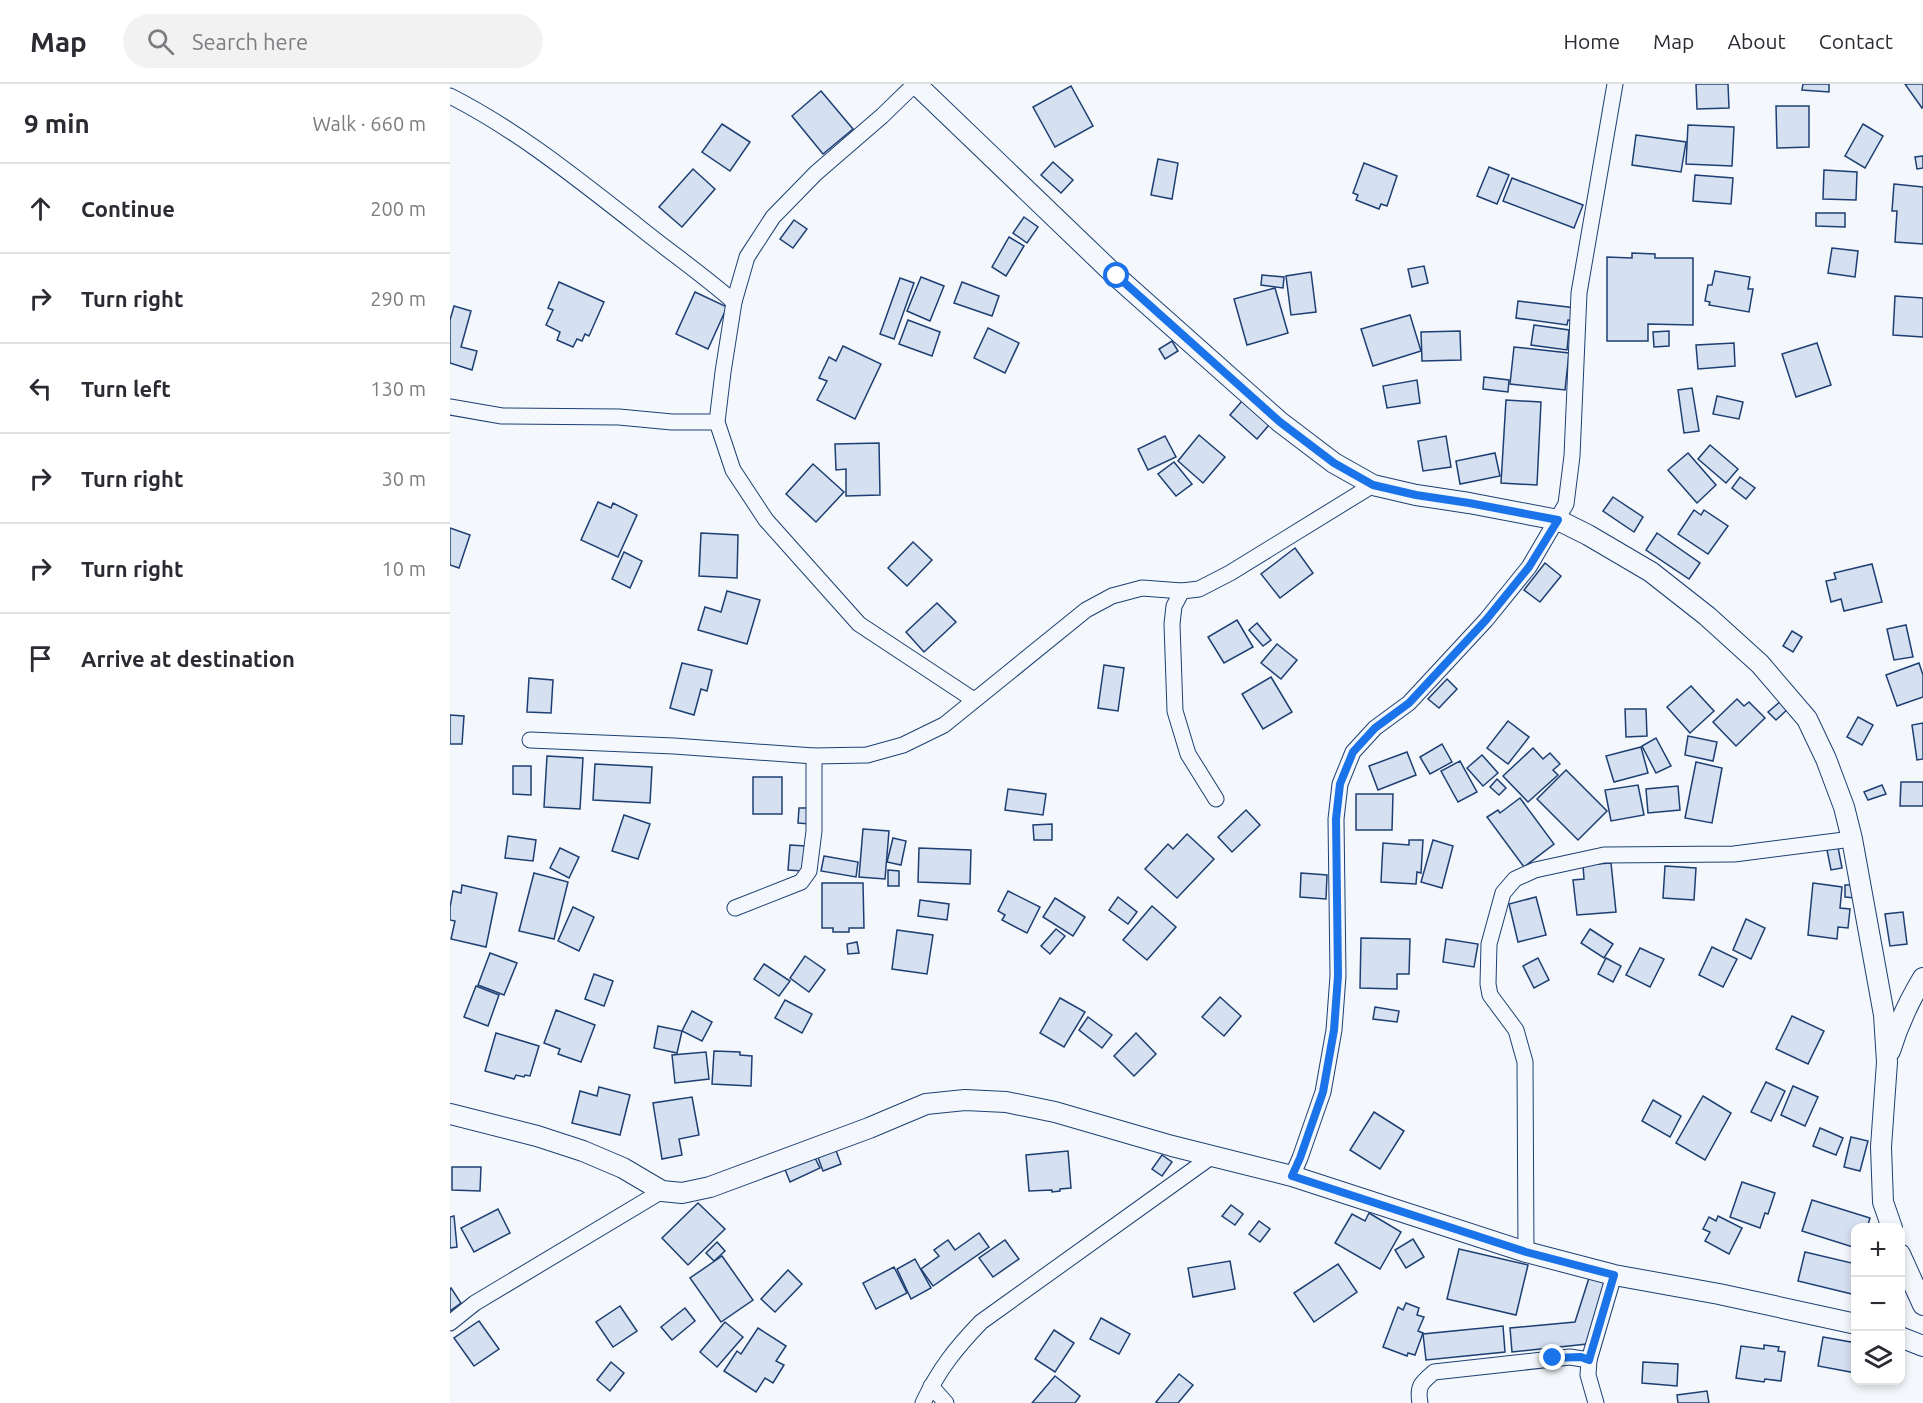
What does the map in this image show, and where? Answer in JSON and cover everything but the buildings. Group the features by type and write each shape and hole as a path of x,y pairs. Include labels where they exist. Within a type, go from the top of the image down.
{"street":[{"path":"974,700 859,624 766,520 733,470 717,422 734,303 747,257 773,217 816,173 916,84 1117,276 1280,422 1334,463 1373,485 1416,495 1558,520 1651,572 1707,616 1760,664 1807,719 1826,759 1844,807 1852,839 1884,1015 1887,1062 1881,1147 1883,1202 1891,1223"},
{"path":"1292,1176 1323,1092 1334,1030 1338,976 1336,819 1340,784 1353,752 1375,728 1409,703 1486,620 1529,567 1566,504 1570,485 1579,293 1615,84"},
{"path":"450,96 505,127 552,159 705,276 734,303"},
{"path":"450,407 502,416 619,417 672,422 717,422"},
{"path":"530,740 674,746 814,756 867,755 903,745 944,725 1086,610 1112,596 1142,588 1182,591 1199,589 1230,573 1373,485"},
{"path":"1182,591 1174,606 1172,624 1175,711 1188,754 1216,799"},
{"path":"735,908 801,882 809,871 814,831 814,756"},
{"path":"1526,1252 1525,1062 1516,1030 1490,995 1488,984 1489,944 1503,893 1515,879 1535,870 1604,855 1734,854 1852,839"},
{"path":"1887,1062 1895,1033 1911,997 1923,978"},
{"path":"450,1114 537,1136 583,1151 623,1168 662,1191 682,1193 710,1187 869,1128 926,1104 965,1100 1006,1102 1055,1112 1211,1157 1292,1176 1526,1252 1614,1275 1719,1294 1851,1323"},
{"path":"923,1403 954,1350 981,1322 1211,1157"},
{"path":"450,1323 475,1303 662,1191"},
{"path":"1905,1265 1923,1305"},
{"path":"1596,1403 1588,1375 1589,1360 1614,1275"},
{"path":"1905,1339 1923,1346"},
{"path":"1420,1403 1418,1392 1422,1383 1434,1372 1570,1357 1589,1360"},
{"path":"931,1386 946,1403"}],"route":[{"path":"1117,276 1280,422 1334,463 1373,485 1416,495 1558,520 1529,567 1486,620 1409,703 1375,728 1353,752 1340,784 1336,819 1338,976 1334,1030 1323,1092 1292,1176 1526,1252 1614,1275 1589,1360 1581,1357 1553,1358"}]}
